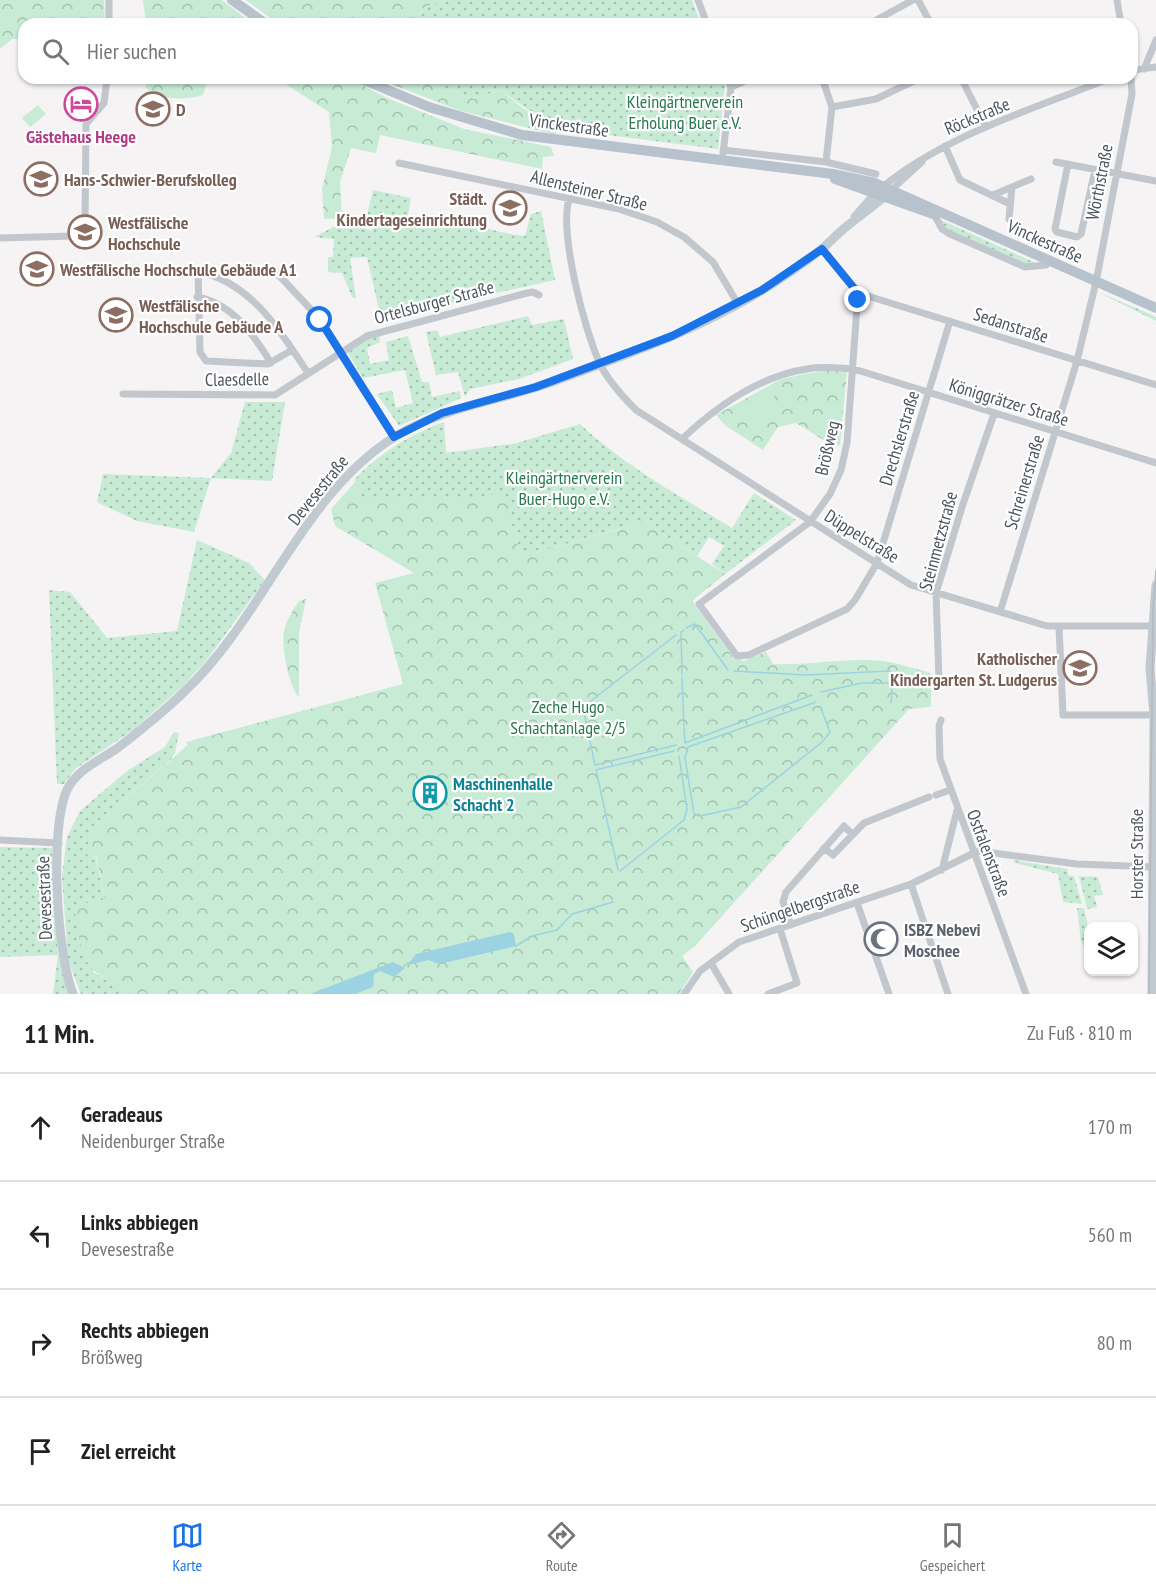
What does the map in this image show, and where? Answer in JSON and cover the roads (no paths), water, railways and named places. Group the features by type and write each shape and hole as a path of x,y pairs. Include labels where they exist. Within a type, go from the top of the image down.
{"main road":[{"path":"232,0 258,18"},
{"name":"Vinckestraße","path":"373,84 429,107 510,132 544,139 818,174 852,176 1094,284 1156,315"},
{"name":"Vinckestraße","path":"885,191 1046,265 1156,308"}],"street":[{"path":"109,0 109,18"},
{"path":"698,0 705,18"},
{"path":"881,18 916,0 927,18"},
{"path":"1117,0 1120,18"},
{"path":"1144,66 1156,40"},
{"path":"1138,67 1155,67"},
{"path":"0,238 74,236 85,228 86,124 104,103 106,84"},
{"path":"722,161 730,84"},
{"path":"731,87 738,84"},
{"path":"824,84 832,107 826,162"},
{"path":"832,107 876,99 907,84"},
{"path":"964,84 986,127"},
{"name":"Röckstraße","path":"885,191 912,164 945,146 986,127 1095,84"},
{"name":"Wörthstraße","path":"1077,361 1133,84"},
{"path":"945,146 960,180 1010,204"},
{"path":"723,150 826,162 876,174"},
{"path":"1056,162 1156,181"},
{"name":"Allensteiner Straße","path":"399,163 632,213 676,232 713,262 738,304"},
{"path":"1068,164 1055,229 1057,232 1068,235 1081,234 1095,170"},
{"path":"993,195 1030,179"},
{"path":"1009,219 1012,187"},
{"name":"Devesestraße","path":"73,994 64,973 57,865 64,796 76,777 118,748 188,689 247,618 335,490 369,455 394,437 442,413 536,387 600,364 672,336 738,304 822,249 885,191"},
{"name":"Düppelstraße","path":"569,199 568,229 575,281 584,318 600,364 618,392 636,410 911,585 1047,626 1156,627"},
{"path":"822,249 858,293"},
{"path":"274,270 317,316 394,437"},
{"path":"292,350 271,363 206,361 201,355 197,297 198,272 231,285 266,310 308,373"},
{"name":"Ortelsburger Straße","path":"339,351 367,336 389,328 533,292 539,295"},
{"name":"Sedanstraße","path":"858,293 1156,385"},
{"name":"Brößweg","path":"699,604 810,522 831,494 843,463 854,369 858,293"},
{"path":"197,297 215,303 240,320 271,363"},
{"name":"Drechslerstraße","path":"699,604 735,653 743,657 847,609 855,600 877,563 950,321"},
{"name":"Claesdelle","path":"123,394 270,395 281,392 339,351"},
{"name":"Schreinerstraße","path":"999,612 1077,361"},
{"name":"Königgrätzer Straße","path":"682,439 730,401 783,375 810,368 854,369 1156,463"},
{"name":"Steinmetzstraße","path":"939,680 936,593 994,414"},
{"name":"Horster Straße","path":"1152,994 1154,715 1150,658 1151,633 1156,627 1156,585"},
{"path":"1059,627 1063,715 1154,715"},
{"name":"Horster Straße","path":"1154,715 1156,696"},
{"name":"Ostfalenstraße","path":"941,720 939,726 940,759 1026,994"},
{"path":"824,848 833,855 864,822 950,790"},
{"path":"942,870 957,810"},
{"path":"791,925 783,902 784,895 844,826 852,834"},
{"path":"0,840 59,843"},
{"name":"Schüngelbergstraße","path":"684,994 695,977 739,942 911,884 984,850 1077,864 1154,872"},
{"path":"911,884 948,994"},
{"path":"857,903 889,994"},
{"path":"772,993 794,986 797,981 780,929"},
{"path":"711,963 729,994"}],"water":[{"path":"510,932 514,934 516,946 439,964 429,960 412,964 410,962 416,954"},
{"path":"393,962 405,968 394,977 380,971 374,974 373,987 355,994 310,994"}],"waterway":[{"path":"686,628 695,624 728,670"},
{"path":"682,674 681,632 684,630"},
{"path":"676,635 583,707 595,765 676,745"},
{"path":"734,671 805,675 889,671 899,677 896,683 862,683 821,692"},
{"path":"682,677 683,702"},
{"path":"891,703 892,688"},
{"path":"684,728 685,743 812,695"},
{"path":"816,702 688,747 685,758 694,814 700,816 741,807 822,742 830,732 820,706"},
{"path":"683,704 684,726"},
{"path":"618,870 596,770 674,751"},
{"path":"620,871 684,820 687,809 679,756"},
{"path":"516,946 532,936 557,930 572,914 613,902"},
{"path":"404,966 410,962"}],"tram line":[{"path":"1149,994 1153,609 1156,570"}],"place":[{"name":"Gästehaus Heege","path":"81,104"},
{"name":"D","path":"153,109"},
{"name":"Hans-Schwier-Berufskolleg","path":"41,179"},
{"name":"Städt. Kindertageseinrichtung","path":"510,208"},
{"name":"Westfälische Hochschule","path":"85,232"},
{"name":"Westfälische Hochschule Gebäude A1","path":"37,269"},
{"name":"Westfälische Hochschule Gebäude A","path":"116,315"},
{"name":"Katholischer Kindergarten St. Ludgerus","path":"1080,668"},
{"name":"Maschinenhalle Schacht 2","path":"430,793"},
{"name":"ISBZ Nebevi Moschee","path":"881,939"}],"park label":[{"name":"Kleingärtnerverein Erholung Buer e.V.","path":"685,111"},
{"name":"Kleingärtnerverein Buer-Hugo e.V.","path":"564,487"},
{"name":"Zeche Hugo Schachtanlage 2/5","path":"568,716"}]}
